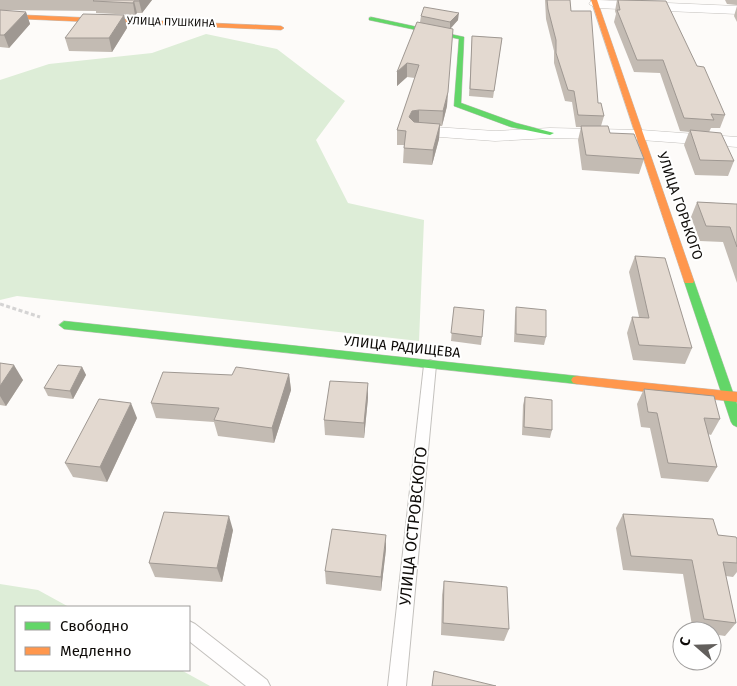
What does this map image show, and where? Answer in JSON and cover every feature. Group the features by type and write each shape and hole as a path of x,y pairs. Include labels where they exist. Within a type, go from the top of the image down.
{"street":[{"path":"595,2 737,10"},
{"name":"УЛИЦА ГОРЬКОГО","path":"595,2 733,396 737,422"},
{"name":"УЛИЦА ПУШКИНА","path":"0,16 281,28"},
{"path":"371,19 462,38 457,104 514,125 550,133"},
{"path":"419,130 495,136 550,133 641,135 737,142"},
{"name":"УЛИЦА РАДИЩЕВА","path":"64,325 733,396"}],"lane":[{"name":"УЛИЦА ОСТРОВСКОГО","path":"397,686 430,365"},
{"path":"190,631 262,686"}],"path":[{"path":"0,304 64,325"}],"green space":[{"path":"206,34 277,49 345,101 316,140 348,203 424,220 419,341 17,296 0,300 0,80 49,64 152,53"},
{"path":"0,584 38,590 67,606 15,606 15,671 183,671 210,686 0,686"}],"building":[{"path":"94,0 140,0 133,3"},
{"path":"547,0 570,0 571,11 591,11 598,103 601,103 604,116 578,115 574,91 568,90 556,53 556,40"},
{"path":"618,0 666,1 697,66 704,67 725,115 711,114 714,120 684,118 663,60 637,60 617,10 620,10"},
{"path":"424,7 459,13 450,22 421,16"},
{"path":"0,10 26,12 4,35 0,35"},
{"path":"83,14 124,15 109,38 65,38"},
{"path":"417,22 453,29 448,92 443,111 412,111 409,117 414,122 440,124 433,150 404,148 406,131 397,130 419,65 407,63 397,72"},
{"path":"472,36 502,38 494,91 470,89"},
{"path":"581,126 608,126 610,133 634,134 644,159 586,155"},
{"path":"690,130 721,133 734,161 700,160"},
{"path":"697,202 737,204 737,247 730,227 706,226"},
{"path":"635,256 665,258 692,348 639,345 632,317 649,318"},
{"path":"454,307 484,310 482,337 451,333"},
{"path":"516,307 546,310 546,337 516,334"},
{"path":"0,363 14,365 0,386"},
{"path":"58,365 82,367 70,391 44,388"},
{"path":"236,367 289,374 272,428 214,420 219,408 151,403 163,372 232,375"},
{"path":"330,381 368,383 364,423 324,420"},
{"path":"644,389 714,396 720,419 704,418 717,467 668,463 657,413 648,412"},
{"path":"525,397 552,400 552,430 524,427"},
{"path":"99,399 131,403 100,467 65,463"},
{"path":"164,512 229,516 217,568 149,563"},
{"path":"623,514 713,519 718,535 736,537 737,539 737,563 723,562 736,623 704,619 692,560 631,556"},
{"path":"332,529 386,535 381,577 325,571"},
{"path":"444,581 507,587 509,629 443,623"},
{"path":"434,671 496,686 432,686"}],"traffic: fast":[{"path":"371,19 462,38 457,104 514,125 550,133"},
{"path":"689,281 737,422"},
{"path":"64,325 577,380"}],"traffic: slow":[{"path":"594,0 689,281"},
{"path":"0,16 281,28"},
{"path":"577,380 737,397"}]}
